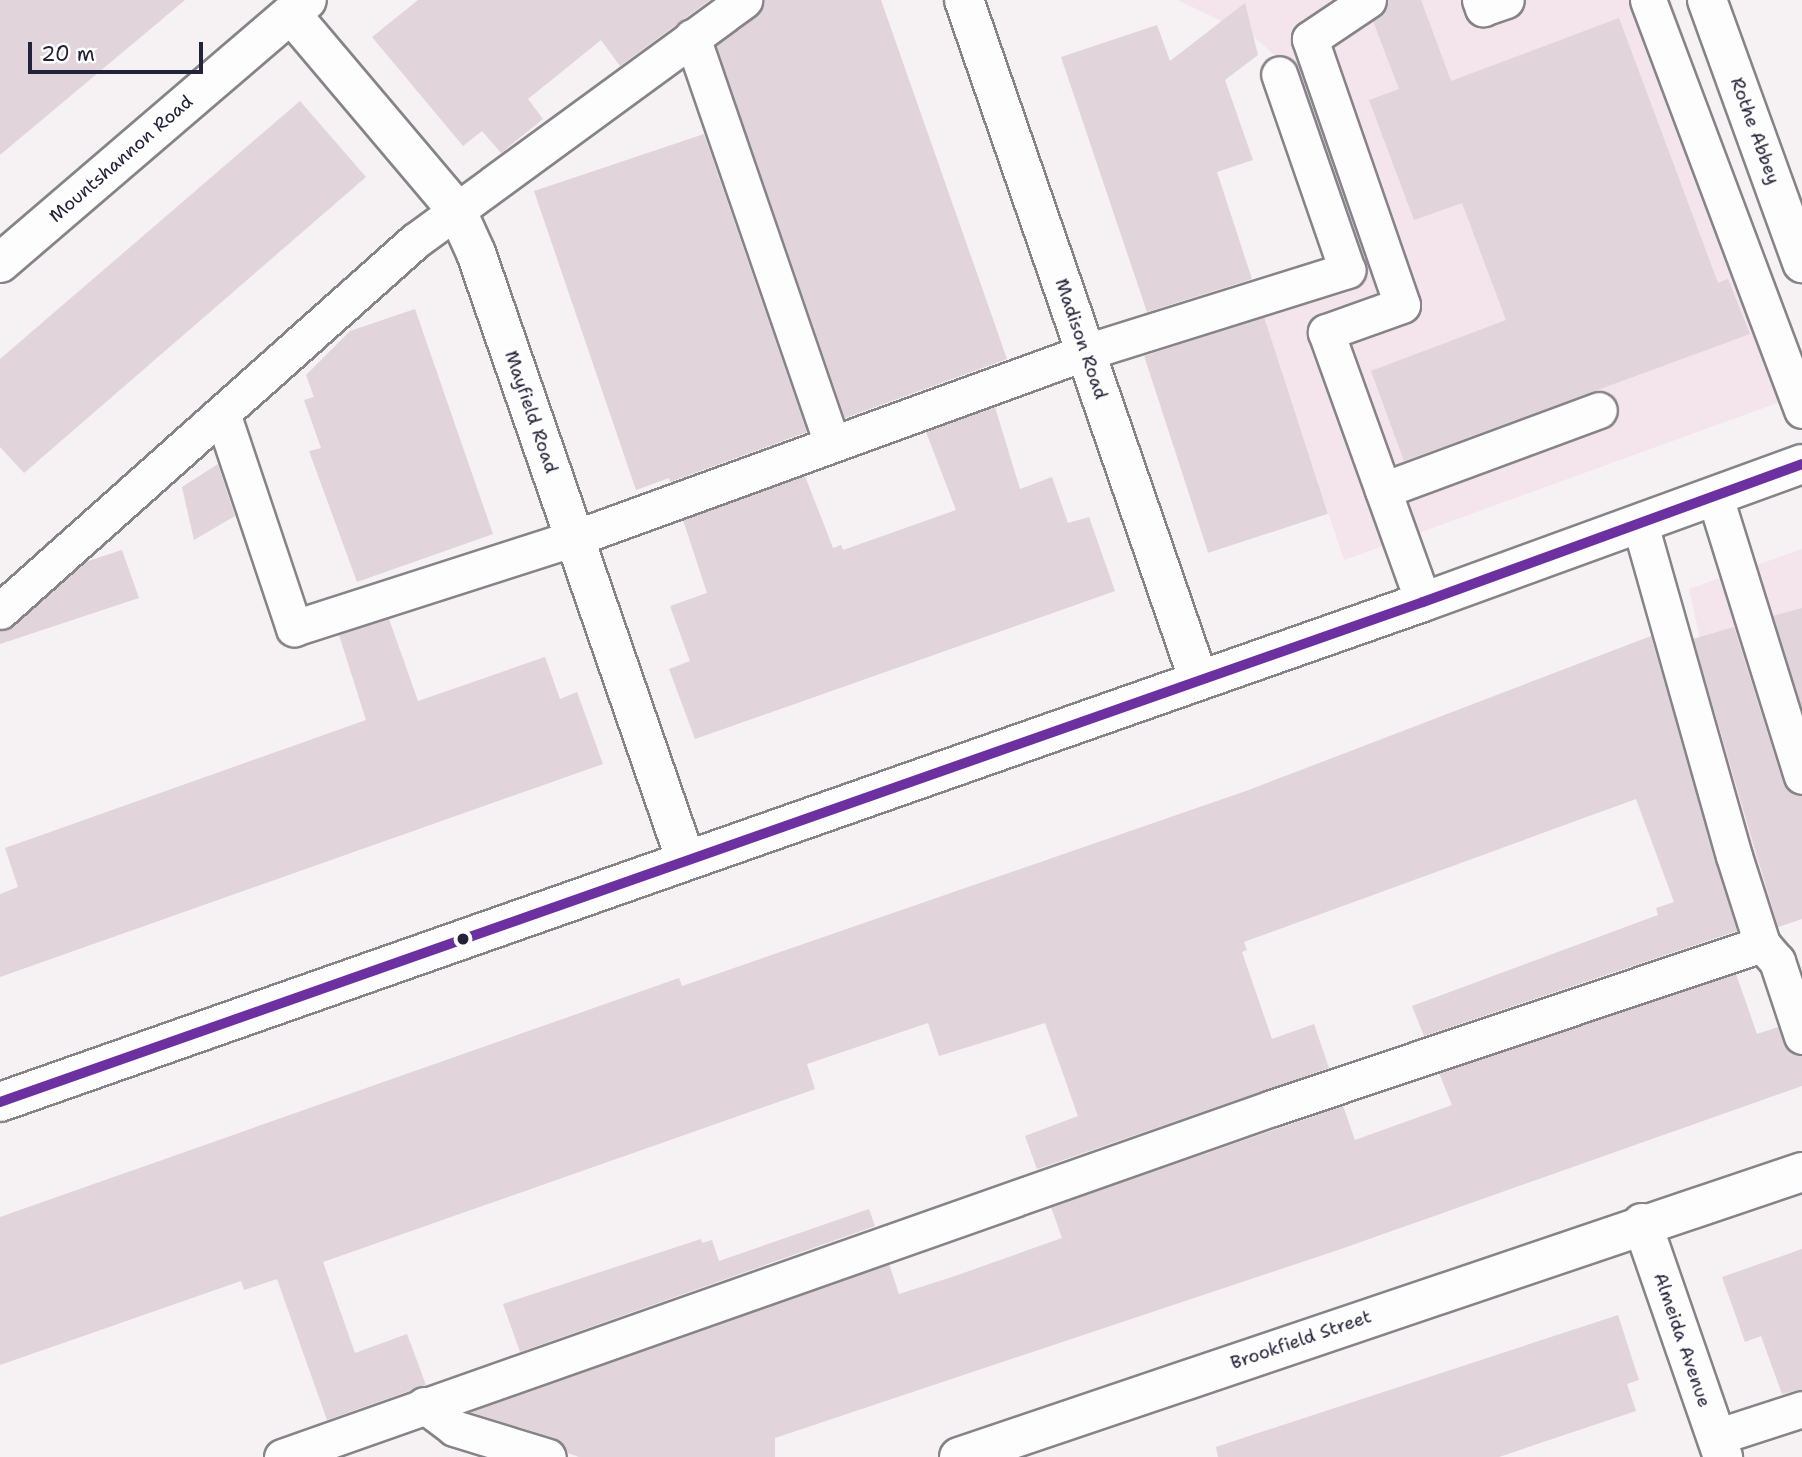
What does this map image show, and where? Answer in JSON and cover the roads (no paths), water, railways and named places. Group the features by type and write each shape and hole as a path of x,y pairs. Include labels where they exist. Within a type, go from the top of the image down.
{"street":[{"name":"Madison Road","path":"964,0 1198,678"},
{"name":"Rothe Abbey","path":"1707,0 1802,263"},
{"name":"Mayfield Road","path":"299,7 456,209 476,253 685,858"},
{"name":"Mountshannon Road","path":"0,263 299,7"},
{"path":"0,1102 685,858 1423,602 1802,464"},
{"name":"Brookfield Street","path":"960,1457 1642,1223 1802,1172"},
{"name":"Almeida Avenue","path":"1642,1223 1719,1447"}],"lane":[{"path":"0,611 223,416 415,241 744,0"},
{"path":"1368,0 1310,39 1402,305 1325,332 1423,602"},
{"path":"1480,0 1483,8 1506,0"},
{"path":"1648,0 1802,410"},
{"path":"692,37 832,443"},
{"path":"223,416 294,628 575,538 1086,352 1347,270 1279,74"},
{"path":"1383,490 1599,410"},
{"path":"1715,497 1802,776"},
{"path":"1640,524 1762,944 1777,961 1802,1036"},
{"path":"282,1457 1272,1108 1762,944"},
{"path":"424,1405 454,1428 548,1457"},
{"path":"1719,1447 1802,1409"}]}
